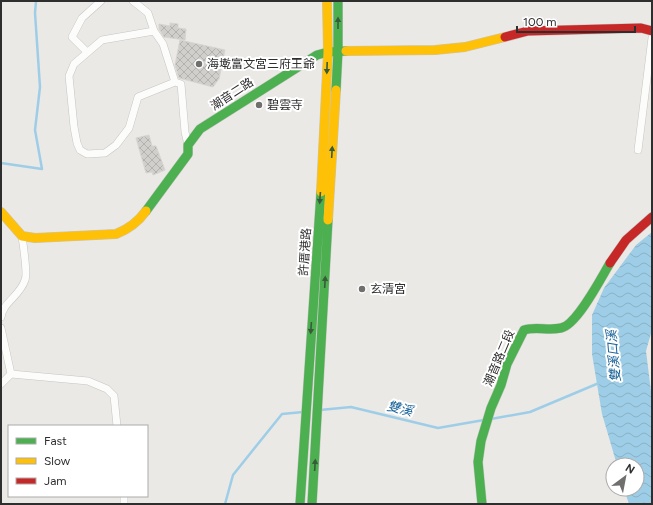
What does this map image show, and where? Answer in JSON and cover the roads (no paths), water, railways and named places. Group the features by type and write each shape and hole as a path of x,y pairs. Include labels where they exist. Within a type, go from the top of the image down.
{"street":[{"path":"87,52 72,37 82,18 101,1"},
{"path":"133,1 148,13 154,31 164,44 175,82 180,84 185,132 188,145"},
{"name":"許厝港路","path":"300,504 324,149 328,52 327,1"},
{"name":"許厝港路","path":"312,504 338,51 338,1"},
{"name":"潮音二路","path":"22,236 35,238 116,234 128,230 140,219 188,154 188,145 200,129 317,55 338,51 435,50 465,46 528,31 641,28 652,30"},
{"path":"154,31 102,40 74,64 69,76 71,107 77,143 80,150 87,154 105,153 116,145 129,128 138,97 175,82"},
{"path":"638,150 652,38"},
{"path":"1,212 22,236 26,279 19,292 4,308 1,317"},
{"name":"潮音路二段","path":"482,504 478,462 481,441 490,408 501,385 507,364 524,330 531,327 543,330 565,327 588,302 623,243 652,217"},
{"path":"1,328 11,374"},
{"path":"1,384 11,374"},
{"path":"11,374 88,381 107,389 114,396 117,425"}],"water":[{"name":"雙溪口溪","path":"652,232 652,330 646,351 652,399 652,504 629,504 627,497 645,497 645,457 615,457 602,414 592,354 592,315 604,288 636,245"}],"waterway":[{"path":"1,163 42,169 35,130 40,87 35,13 36,1"},
{"name":"雙溪","path":"491,419 530,412 599,383"},
{"name":"雙溪","path":"320,410 351,407 438,428 484,420"},
{"name":"雙溪","path":"225,504 233,475 282,414 303,412"}],"place":[{"name":"海墘富文宮三府王爺","path":"199,64"},
{"name":"碧雲寺","path":"259,105"},
{"name":"玄清宮","path":"362,289"}]}
